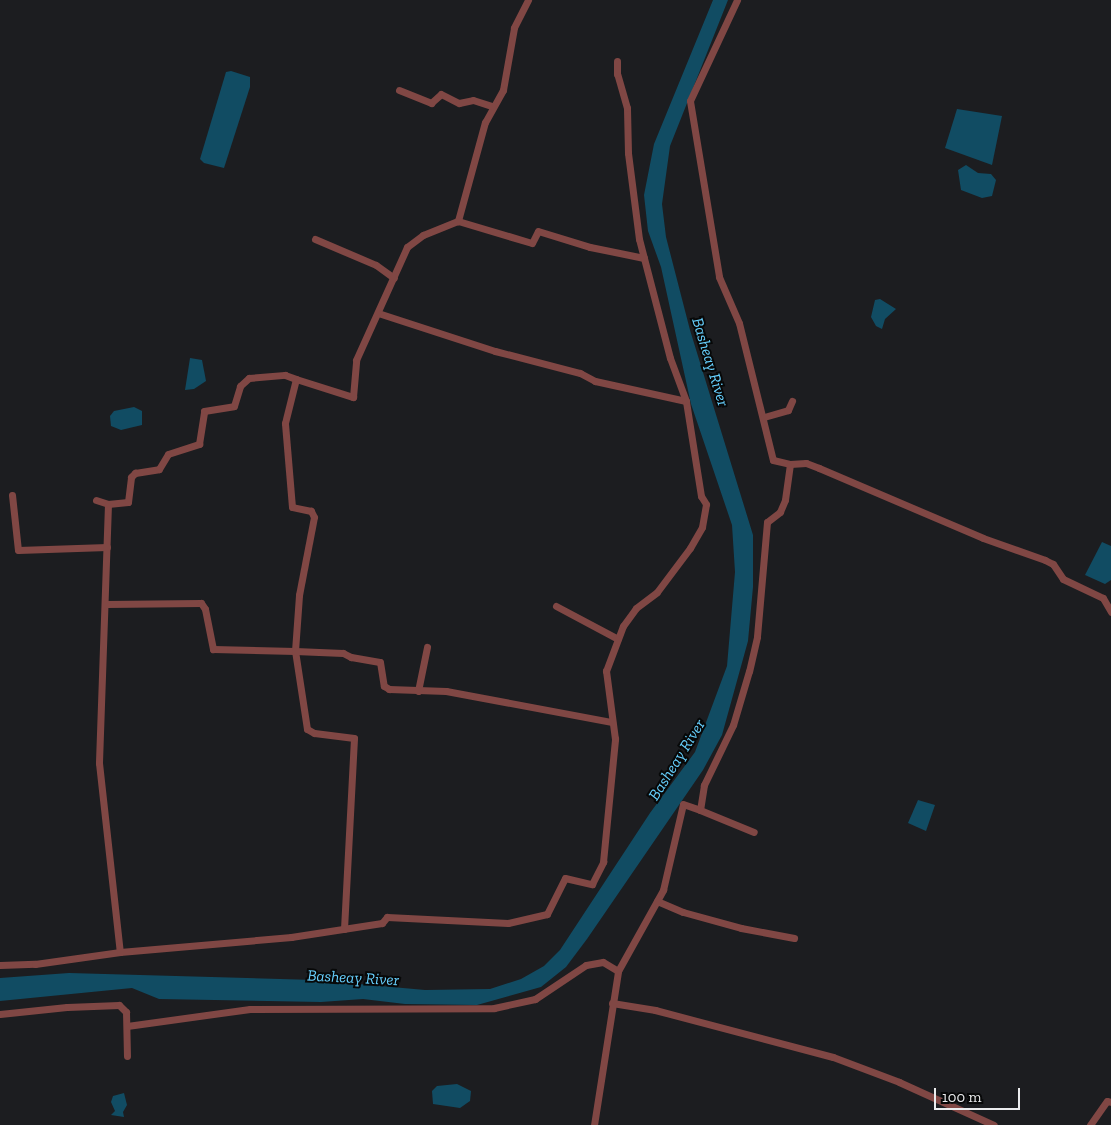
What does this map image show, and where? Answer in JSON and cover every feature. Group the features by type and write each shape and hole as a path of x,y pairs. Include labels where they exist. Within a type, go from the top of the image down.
{"street":[{"path":"458,222 492,106 503,90 514,28 528,0"},
{"path":"738,0 690,101 720,277 739,323 755,397 764,417 773,460 790,464 806,463 983,538 1046,560 1054,564 1063,579 1102,598 1111,612"},
{"path":"0,965 36,964 120,952 344,929 382,923 387,917 508,923 547,914 565,878 592,884 604,862 609,823 615,739 606,671 618,639 636,608 657,592 702,527 706,504 701,496 686,401 670,358 644,258 628,153 627,108 617,74 617,61"},
{"path":"399,90 431,103 441,94 459,103 473,100 492,106"},
{"path":"96,500 108,504 128,502 131,477 135,473 159,469 168,454 199,444 204,411 234,406 240,386 249,378 284,375 353,397 356,360 407,247 423,235 458,222 532,243 538,231 590,247 644,258"},
{"path":"315,239 376,265 394,278"},
{"path":"378,313 495,351 580,374 595,382 686,401"},
{"path":"296,379 285,423 292,507 311,511 314,517 299,595 295,651 307,728 314,733 354,738 344,929"},
{"path":"764,417 788,410 792,401"},
{"path":"700,810 704,785 734,725 749,672 757,637 767,522 780,512 785,500 790,464"},
{"path":"12,495 18,550 107,547"},
{"path":"108,504 99,763 120,952"},
{"path":"106,604 201,603 205,609 213,649 344,653 351,657 380,662 385,688 418,692 452,692 612,722"},
{"path":"556,606 618,639"},
{"path":"418,692 427,647"},
{"path":"594,1125 618,971 657,901 674,856 683,804 754,832"},
{"path":"657,901 724,924 794,938"},
{"path":"127,1026 250,1009 487,1009 535,998 586,965 603,962 618,971"},
{"path":"612,1003 655,1010 833,1057 899,1082 994,1125"},
{"path":"0,1014 68,1007 119,1005 126,1012 127,1056"},
{"path":"1090,1125 1107,1101 1111,1102"}],"water":[{"path":"713,0 728,0 670,146 662,204 666,237 690,330 753,535 753,587 748,641 722,735 703,770 587,939 566,967 541,987 477,1005 405,1004 363,999 321,1002 159,999 132,988 0,1001 0,978 69,973 315,980 425,990 490,989 521,979 544,966 560,950 650,813 695,752 727,666 735,572 732,525 691,404 661,267 648,231 644,195 654,144"},
{"path":"231,71 250,77 250,87 224,168 204,163 200,159 226,72"},
{"path":"957,109 1002,116 992,165 945,148"},
{"path":"966,165 978,173 991,174 996,180 992,196 982,198 961,190 958,170"},
{"path":"880,299 896,309 885,319 882,329 876,326 871,317 875,300"},
{"path":"190,358 202,360 206,381 194,389 185,390"},
{"path":"134,407 142,411 142,425 121,430 111,426 110,416 114,411"},
{"path":"1102,542 1111,546 1111,580 1105,584 1085,575"},
{"path":"918,800 935,805 926,831 908,823"},
{"path":"457,1084 471,1091 470,1101 460,1108 433,1104 432,1091 437,1086"},
{"path":"124,1093 127,1105 123,1112 124,1117 111,1115 115,1111 111,1102 113,1096"}],"water label":[{"name":"Basheay River","path":"710,362"},
{"name":"Basheay River","path":"677,760"},
{"name":"Basheay River","path":"353,978"}]}
